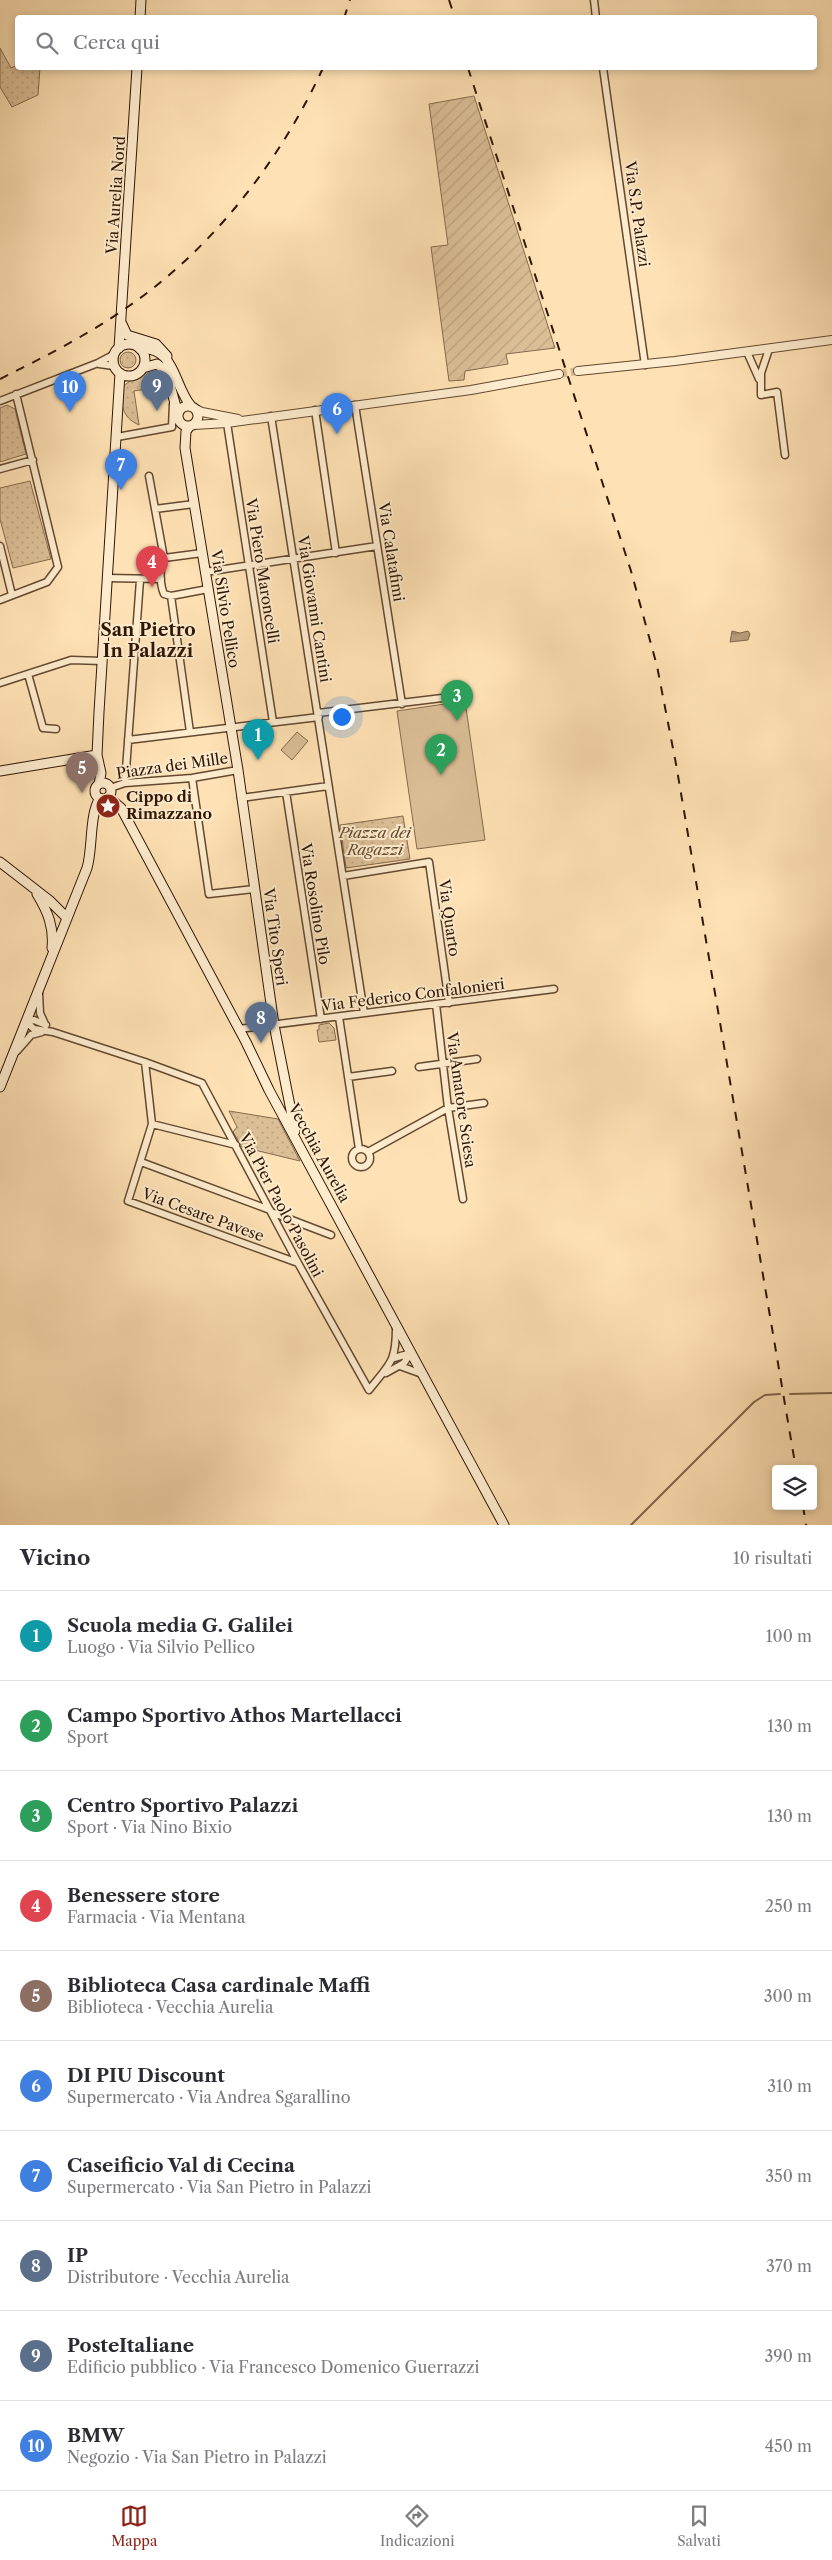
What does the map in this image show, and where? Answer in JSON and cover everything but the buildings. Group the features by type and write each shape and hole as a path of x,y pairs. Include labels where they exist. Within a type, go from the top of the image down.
{"main road":[{"path":"140,15 141,0"},
{"name":"Via Aurelia Nord","path":"117,351 122,324 137,70"},
{"path":"117,370 135,375 143,368 157,364 163,367 175,398 181,423 192,425 198,417 193,407 180,391 172,367 160,346 127,335 122,324"},
{"path":"0,1087 90,856 95,806 106,794 95,791 100,784 97,754 117,437 117,351 132,345 140,349 150,349 160,353 172,367"},
{"path":"140,349 145,358 143,368"},
{"path":"178,414 184,407 193,407"},
{"name":"Via Silvio Pellico","path":"192,425 186,431 185,448 241,798"},
{"path":"0,771 97,754"},
{"name":"Vecchia Aurelia","path":"100,784 106,784 106,794 121,808 239,1029 269,1090 297,1138 504,1525"},
{"name":"Via Tito Speri","path":"241,798 274,1026 297,1138"},
{"path":"0,862 36,892 49,900 66,919"},
{"path":"36,892 46,909 53,936 52,956"},
{"path":"46,909 66,919"},
{"path":"269,1090 280,1092 285,1084"}],"street":[{"path":"594,0 596,15"},
{"name":"Via S.P. Palazzi","path":"603,70 645,365"},
{"path":"578,371 645,365 832,340"},
{"path":"769,349 760,380 761,395 777,392 786,455"},
{"path":"0,401 98,363 117,351"},
{"path":"747,352 760,380"},
{"path":"98,363 117,370"},
{"path":"192,425 227,423 242,419 470,390 559,374"},
{"path":"0,600 47,582 58,567 16,394"},
{"path":"117,437 172,427 175,398"},
{"name":"Via Calatafimi","path":"355,405 402,704"},
{"path":"193,407 202,412 242,419"},
{"path":"315,410 336,552"},
{"name":"Via Giovanni Cantini","path":"271,416 364,1013"},
{"name":"Via Piero Maroncelli","path":"227,423 273,722"},
{"path":"0,469 33,460"},
{"path":"149,476 164,558 161,563 162,592 171,596 208,589"},
{"path":"155,510 194,504"},
{"path":"0,546 12,595"},
{"path":"205,572 377,546"},
{"path":"164,558 202,553"},
{"path":"108,578 161,579"},
{"path":"125,784 140,580"},
{"path":"171,596 190,732"},
{"path":"0,683 71,660 102,661"},
{"path":"28,674 43,728 56,729"},
{"name":"Piazza dei Mille","path":"128,740 467,695"},
{"name":"Piazza dei Mille","path":"106,794 125,784 192,778 238,770"},
{"path":"192,778 209,894 254,889"},
{"path":"241,798 328,786"},
{"name":"Via Rosolino Pilo","path":"286,792 321,1019"},
{"name":"Via Quarto","path":"343,876 429,862 449,1003"},
{"path":"39,987 40,1013 45,1028"},
{"name":"Via Federico Confalonieri","path":"239,1029 554,989"},
{"name":"Via Amatore Sciesa","path":"436,1004 448,1108 463,1199"},
{"path":"339,1017 359,1149"},
{"path":"26,1022 30,1027 45,1028"},
{"path":"12,1058 31,1035 45,1028"},
{"name":"Via Pier Paolo Pasolini","path":"45,1028 200,1082 369,1390 385,1374"},
{"path":"419,1068 477,1059"},
{"path":"146,1062 152,1124 141,1162 331,1235"},
{"path":"348,1077 392,1071"},
{"path":"359,1149 368,1152 448,1108 484,1103"},
{"path":"152,1124 236,1146"},
{"path":"359,1149 354,1152 352,1158 354,1164 359,1167 365,1167 369,1163 370,1157 368,1152"},
{"name":"Via Cesare Pavese","path":"141,1162 128,1201 298,1263"},
{"path":"385,1374 394,1358 396,1325"},
{"path":"394,1358 411,1353"},
{"path":"385,1374 400,1366 411,1353"},
{"path":"400,1366 422,1374"}],"green space":[{"path":"0,48 11,68 15,66 15,70 40,70 38,95 12,107 0,87"},
{"path":"474,96 555,348 506,354 508,364 465,371 464,380 449,381 431,247 448,245 429,104"},
{"path":"125,352 131,352 136,357 134,366 125,368 120,363 120,357"},
{"path":"152,367 163,370 166,386 134,391 139,425 133,422 126,414 122,404 123,387"},
{"path":"7,405 15,409 26,454 0,462 0,408"},
{"path":"30,481 51,559 13,568 0,519 0,488"},
{"path":"465,701 485,840 417,849 397,711"},
{"path":"297,732 308,741 292,760 281,750"},
{"name":"Piazza dei Ragazzi","path":"403,816 410,859 346,868 340,825"},
{"path":"329,1023 334,1028 336,1040 319,1042 317,1030 319,1030 319,1025"},
{"path":"229,1111 278,1119 300,1161 242,1147 233,1132 237,1127"}],"water":[{"path":"732,631 740,633 748,631 750,634 748,640 730,642"}],"waterway":[{"path":"790,1394 832,1393"},
{"path":"631,1525 754,1402 765,1395 780,1394"}],"tunnel":[{"path":"559,374 578,371"}],"railway":[{"path":"345,15 350,0"},
{"path":"449,0 454,15"},
{"path":"0,379 98,327 160,283 189,257 216,230 265,169 306,103 322,70"},
{"path":"469,70 631,571 657,666 676,764 795,1465"},
{"path":"804,1510 806,1525"}],"place":[{"name":"PosteItaliane","path":"157,411"},
{"name":"BMW","path":"70,412"},
{"name":"DI PIU Discount","path":"337,434"},
{"name":"Caseificio Val di Cecina","path":"121,490"},
{"name":"Benessere store","path":"152,587"},
{"name":"Centro Sportivo Palazzi","path":"457,721"},
{"name":"Scuola media G. Galilei","path":"258,760"},
{"name":"Campo Sportivo Athos Martellacci","path":"441,775"},
{"name":"Biblioteca Casa cardinale Maffi","path":"82,793"},
{"name":"Cippo di Rimazzano","path":"108,806"},
{"name":"IP","path":"261,1043"}],"district":[{"name":"San Pietro In Palazzi","path":"148,640"}]}
